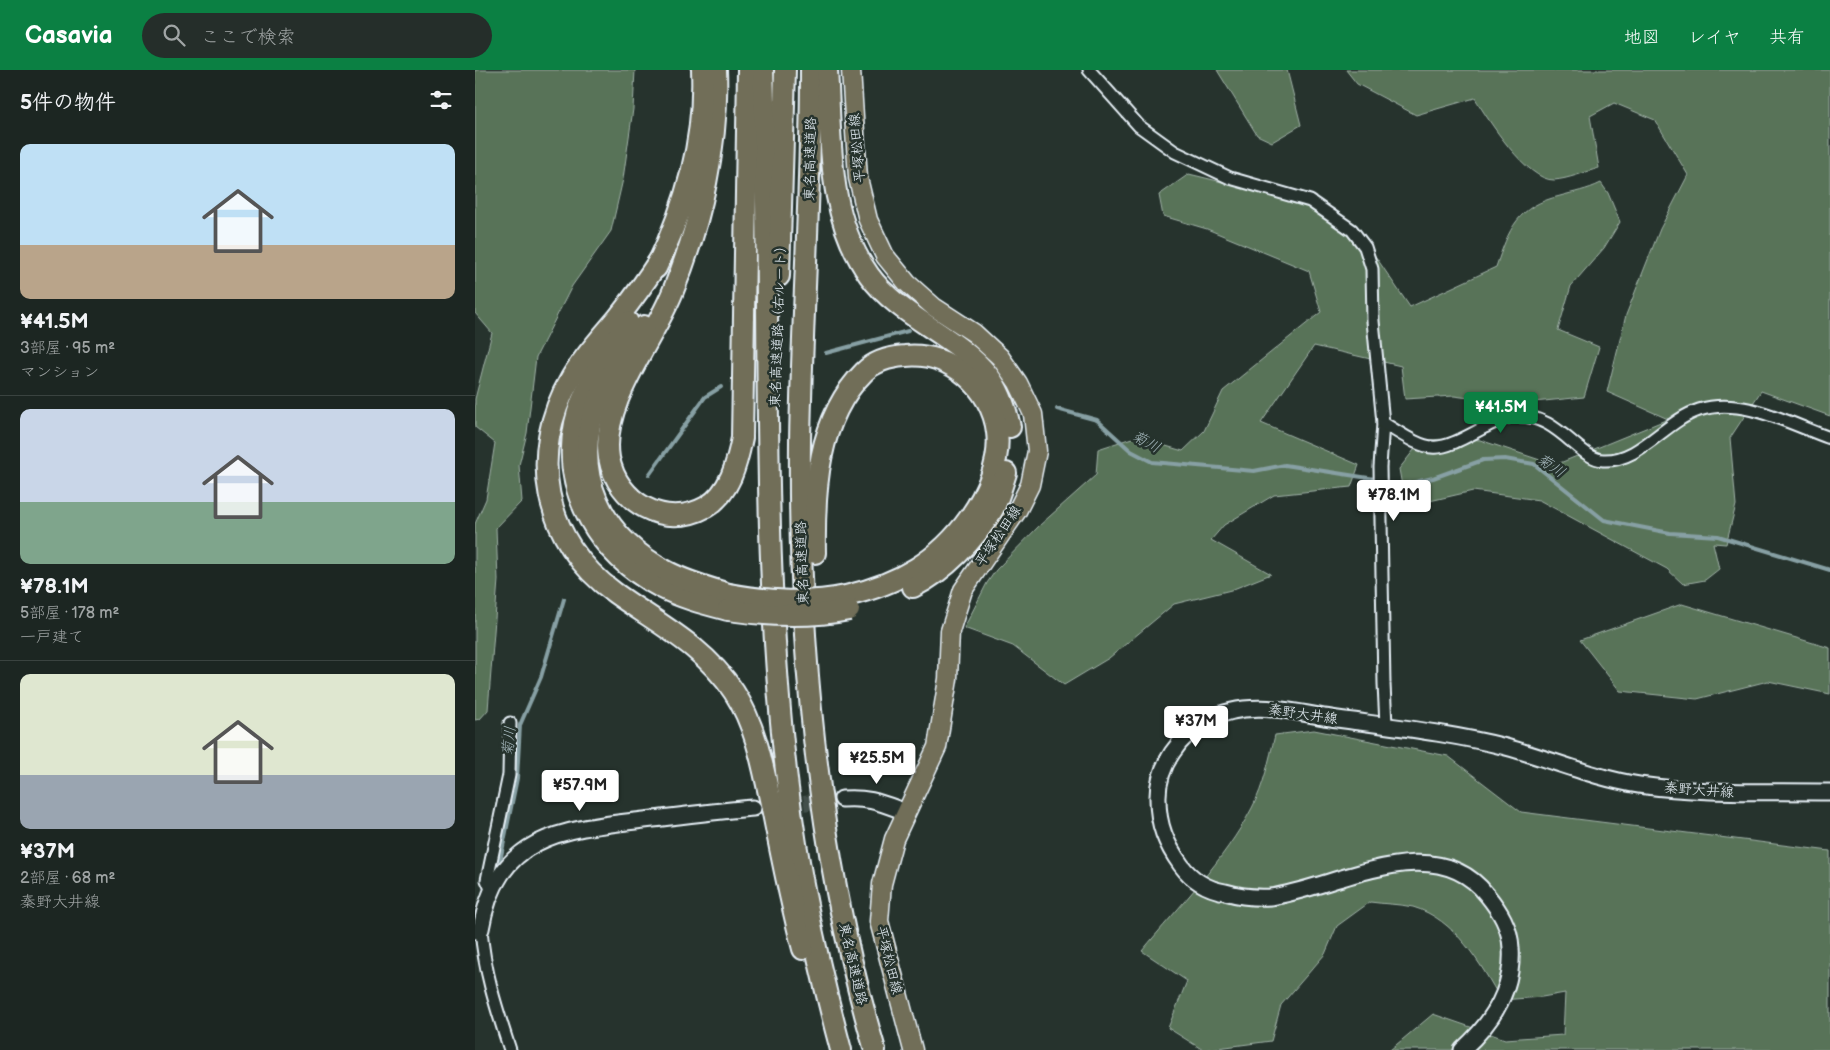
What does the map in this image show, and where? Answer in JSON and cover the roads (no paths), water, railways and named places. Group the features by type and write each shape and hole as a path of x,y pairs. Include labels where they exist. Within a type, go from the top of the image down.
{"highway":[{"path":"702,70 695,160 686,196 662,256 633,314 594,376 575,422 571,453 574,478 580,502 592,525 606,545 623,562 661,587 694,601 826,600 848,603 875,603 922,582 942,569 967,544 993,509 1007,472 1011,431 1005,403 988,375 968,356 893,301 870,276 852,247 840,214 834,184 827,70"},
{"path":"716,70 715,122 709,164 693,228 673,291 624,387 609,434 609,457 615,479 628,497 653,512 680,516 707,506 731,479 742,438 748,70"},
{"path":"763,70 772,576 776,660 788,789 810,923 840,1050"},
{"name":"東名高速道路（右ルート）","path":"772,576 785,70"},
{"name":"東名高速道路","path":"811,70 801,512 805,641 819,784 842,920 875,1050"},
{"path":"693,228 647,320 611,374 598,400 589,426 587,449 588,473 595,498 605,518 634,550 669,573 729,602"},
{"path":"662,256 644,284 585,357 560,399 547,446 547,478 552,510 567,545 588,570 614,592 689,642 717,669 735,694 749,719 759,751 792,909 818,996 840,1050"},
{"path":"819,784 820,706 815,533 819,470 826,438 835,414 849,390 865,370 889,357 915,354 940,359 959,369 977,386 992,409 998,433 994,469 980,503 957,536 933,558 895,582 848,603"}],"main road":[{"name":"平塚松田線","path":"851,70 858,178 868,220 881,247 907,283 933,307 974,333 1001,357 1018,383 1033,414 1037,451 1030,485 1017,511 963,590 950,631 948,679 937,747 894,839 881,884 879,921 913,1050"},
{"name":"秦野大井線","path":"1462,1050 1477,1036 1500,1006 1510,977 1511,946 1503,915 1483,890 1460,872 1434,865 1407,864 1386,866 1269,897 1241,896 1208,889 1186,872 1167,846 1158,817 1157,791 1168,761 1175,747 1190,732 1210,719 1231,711 1256,708 1289,710 1444,734 1505,747 1636,784 1695,791 1751,793 1830,792"},
{"path":"842,799 862,797 872,799 906,812"},
{"path":"478,930 492,891 508,866 525,850 559,833 579,828 753,808"}],"street":[{"path":"1089,70 1139,126 1175,152 1230,178 1310,201 1360,238 1372,269 1373,321 1383,423 1380,467 1386,725"},
{"path":"1383,423 1420,445 1434,448 1460,442 1509,416 1528,416 1555,428 1588,454 1603,460 1622,457 1636,450 1698,411 1721,407 1747,409 1830,438"},
{"path":"492,891 487,880 509,775 510,723"},
{"path":"478,930 490,985 511,1050"}],"waterway":[{"name":"菊川","path":"826,353 908,331"},
{"name":"菊川","path":"649,475 705,397 721,387"},
{"name":"菊川","path":"1057,409 1097,420 1131,451 1152,462 1254,471 1285,465 1375,479 1393,487 1433,478 1483,460 1505,459 1534,464 1604,520 1670,533 1718,536 1830,570"},
{"name":"菊川","path":"500,861 517,778 520,725 541,677 564,599"}],"tunnel":[{"path":"781,806 842,799"}]}
